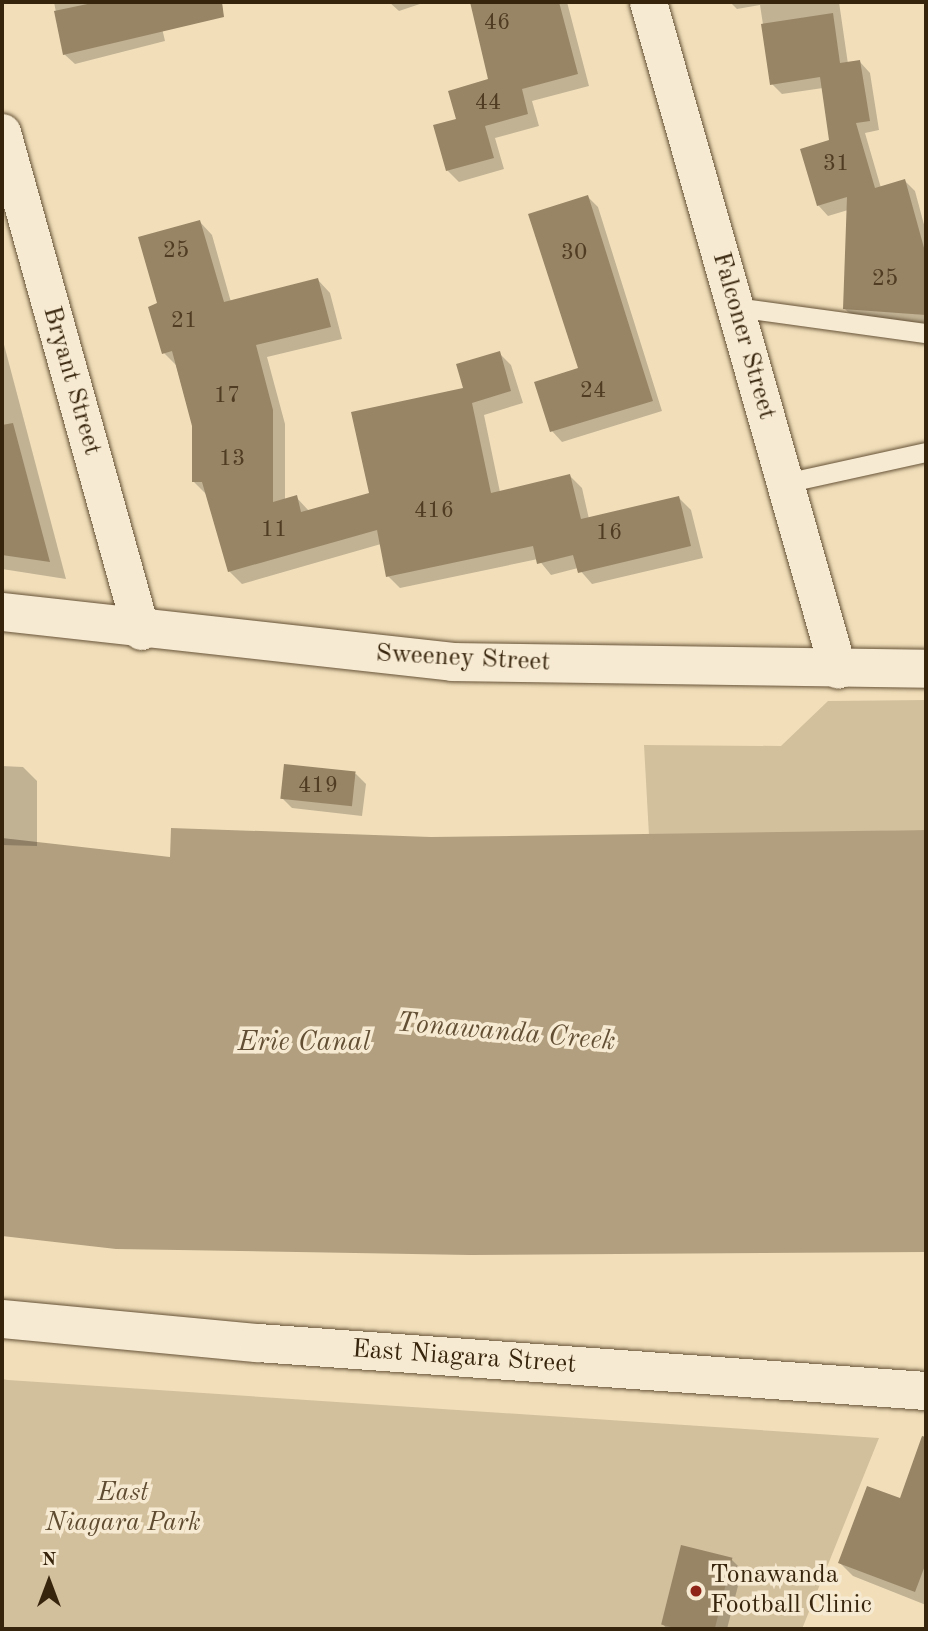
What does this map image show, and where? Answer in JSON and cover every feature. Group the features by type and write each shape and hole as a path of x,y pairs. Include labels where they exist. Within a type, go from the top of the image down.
{"street":[{"name":"Falconer Street","path":"648,2 838,670"},
{"name":"Bryant Street","path":"2,132 141,631"},
{"name":"Sweeney Street","path":"2,612 141,631 452,662 838,670 926,669"},
{"name":"East Niagara Street","path":"2,1319 258,1343 926,1391"}],"lane":[{"path":"735,307 926,333"},
{"path":"785,483 926,452"}],"green space":[{"path":"926,700 926,830 649,836 644,745 781,746 828,701"},
{"name":"East Niagara Park","path":"2,1379 879,1438 802,1629 2,1629"}],"water":[{"name":"Erie Canal","path":"171,828 431,837 926,830 926,1252 470,1255 116,1249 2,1236 2,838 170,857"}],"building":[{"path":"97,2 222,2 224,17 63,55 54,11"},
{"path":"470,2 559,2 578,74 522,89 528,114 485,126 494,158 446,171 433,125 456,119 448,91 488,79"},
{"path":"833,13 840,63 860,60 870,121 856,123 875,188 905,179 926,255 926,315 843,309 847,197 817,206 800,149 829,140 820,77 770,85 761,24"},
{"path":"588,195 653,401 550,432 534,382 578,368 528,214"},
{"path":"200,220 224,302 318,278 331,327 256,345 273,410 273,502 297,495 301,512 369,493 351,412 463,388 456,364 500,351 511,391 472,403 491,493 570,474 581,519 679,496 691,546 578,573 573,555 537,564 533,546 386,577 377,530 228,572 202,482 192,482 192,426 172,351 162,354 148,307 157,303 138,237"},
{"path":"13,423 50,562 2,555 2,425"},
{"path":"284,764 356,772 352,806 280,799"},
{"path":"922,1436 926,1437 926,1563 915,1592 838,1563 867,1486 900,1498"},
{"name":"Tonawanda Football Clinic","path":"681,1545 732,1558 715,1629 679,1629 661,1625"}],"place":[{"name":"Tonawanda Football Clinic","path":"696,1591"}],"water label":[{"name":"Tonawanda Creek","path":"506,1033"}]}
